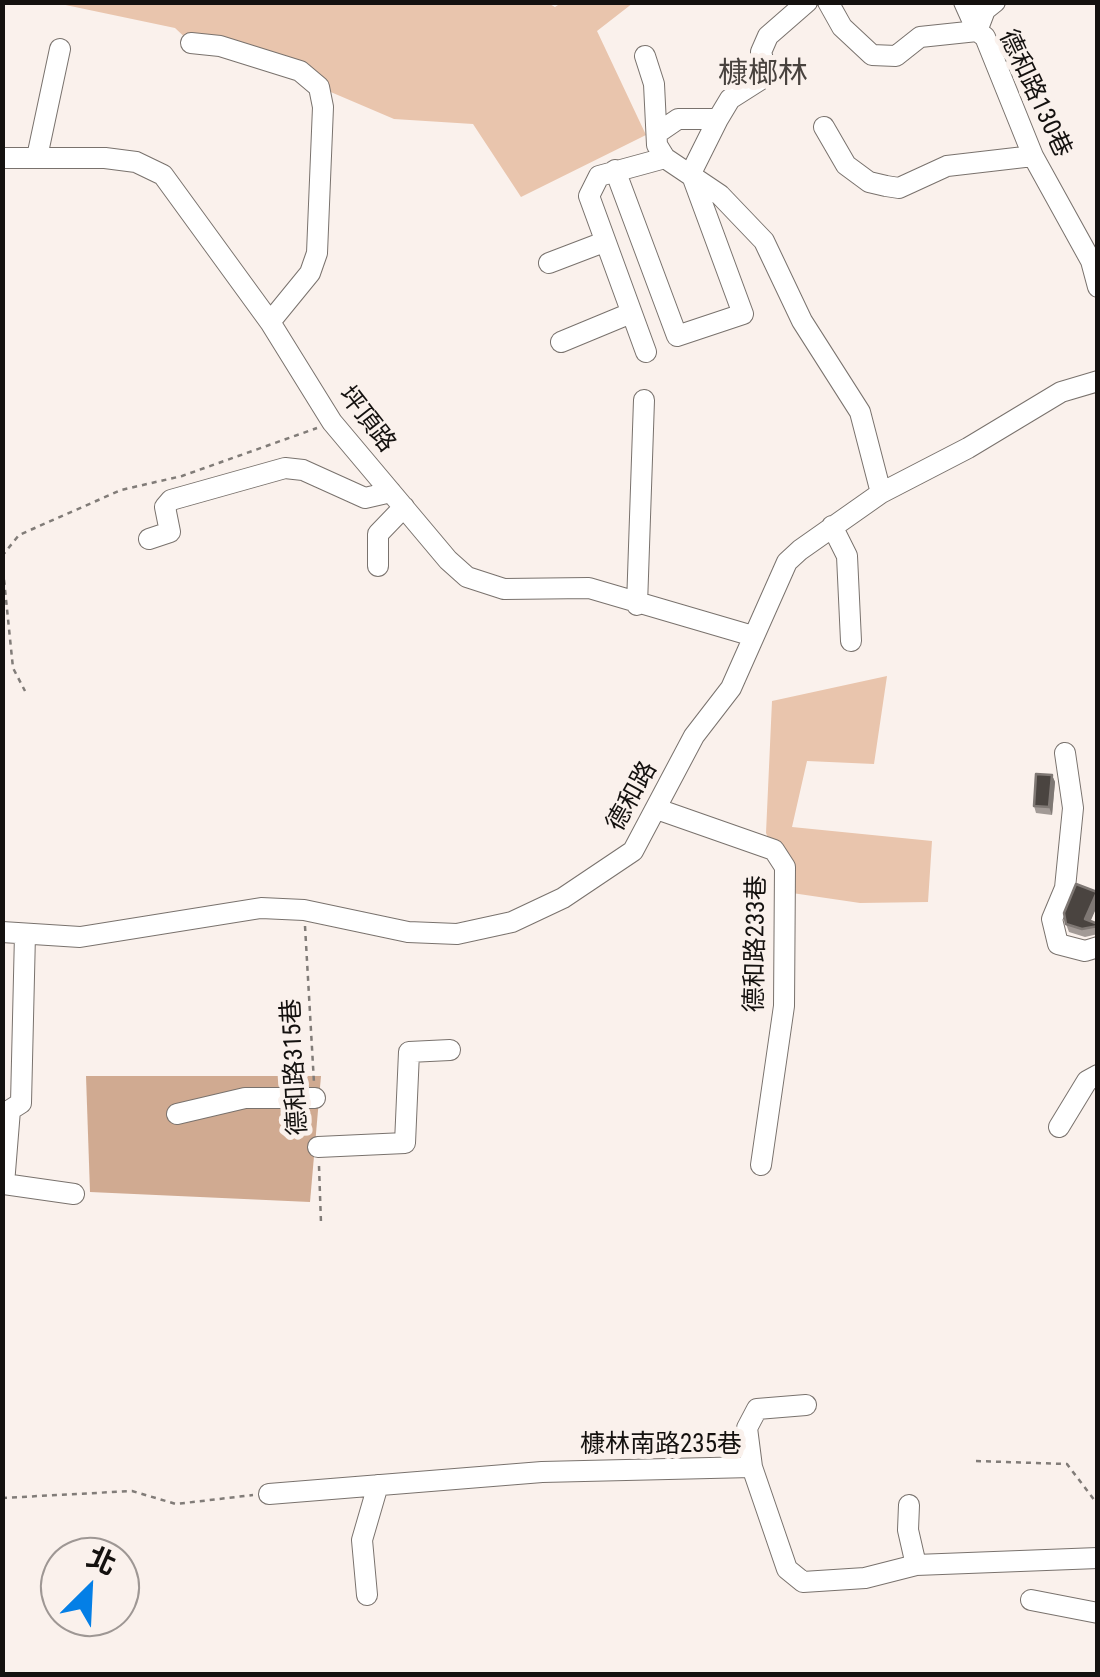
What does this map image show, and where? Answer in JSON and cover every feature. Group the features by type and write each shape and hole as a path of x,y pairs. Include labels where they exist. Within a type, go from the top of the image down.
{"street":[{"path":"615,170 677,336 743,314 691,172 730,99 762,78 766,71 761,52 768,36 807,2"},
{"path":"818,2 842,27"},
{"name":"德和路130巷","path":"828,2 842,27 872,54 896,56 920,38 977,31 985,37 1034,156 1091,261 1098,287"},
{"path":"964,2 977,31"},
{"path":"977,31 985,10 996,2"},
{"path":"192,43 220,46 300,70 319,88 323,107 317,253 310,273 270,322"},
{"path":"37,157 60,49"},
{"path":"645,56 654,84 657,146 665,158 691,172 764,240 802,321 860,412 881,493"},
{"path":"658,132 678,120 718,119"},
{"path":"824,127 846,165 869,182 900,188 947,166 1034,156"},
{"name":"坪頂路","path":"2,158 136,162 162,175 270,322 332,422 448,560 479,583 504,589 589,588 636,606 752,636"},
{"path":"646,352 589,196 599,176 665,158"},
{"path":"548,263 604,242"},
{"path":"560,342 631,313"},
{"name":"德和路","path":"2,932 80,937 261,908 304,910 408,932 457,934 512,922 563,898 633,851 694,736 732,688 788,562 881,493 968,448 1061,392 1098,381"},
{"path":"636,606 644,400"},
{"path":"149,538 170,532 165,507 171,500 285,468 302,470 365,498 398,500 378,534 378,566"},
{"path":"832,526 847,556 851,641"},
{"path":"1065,754 1072,808 1066,888 1052,919 1058,944 1085,950 1098,946"},
{"name":"德和路233巷","path":"657,809 774,850 786,867 784,1006 761,1165"},
{"path":"25,934 21,1103 10,1110 4,1184 74,1194"},
{"path":"318,1148 405,1142 409,1052 450,1050"},
{"path":"1059,1127 1087,1080 1098,1075"},
{"path":"177,1114 245,1098 315,1098"},
{"path":"752,1467 748,1428 757,1408 806,1405"},
{"name":"槺林南路235巷","path":"269,1494 542,1472 752,1467 787,1568 803,1582 865,1578 916,1564 1098,1558"},
{"path":"367,1595 362,1540 378,1486"},
{"path":"909,1505 908,1530 916,1564"},
{"path":"1031,1600 1098,1613"}],"path":[{"path":"25,691 13,668 2,558 19,535 121,490 182,476 332,422"},
{"name":"德和路315巷","path":"304,910 315,1098"},
{"name":"德和路315巷","path":"318,1148 320,1223"},
{"path":"976,1461 1067,1464 1098,1505"},
{"path":"2,1498 132,1491 176,1504 269,1494"}],"shaded area":[{"path":"546,2 555,7 561,3 633,3 597,31 646,135 521,197 473,124 394,119 319,87 191,43 175,28 56,3"},
{"path":"887,676 874,764 807,761 792,827 932,841 928,902 860,903 792,893 766,833 772,701"},
{"path":"86,1076 321,1076 310,1202 90,1192"}],"building":[{"path":"1036,774 1052,775 1049,807 1034,806"},
{"path":"1076,884 1097,892 1085,919 1098,926 1082,929 1066,924 1064,913"}],"district":[{"name":"槺榔林","path":"763,75"}]}
